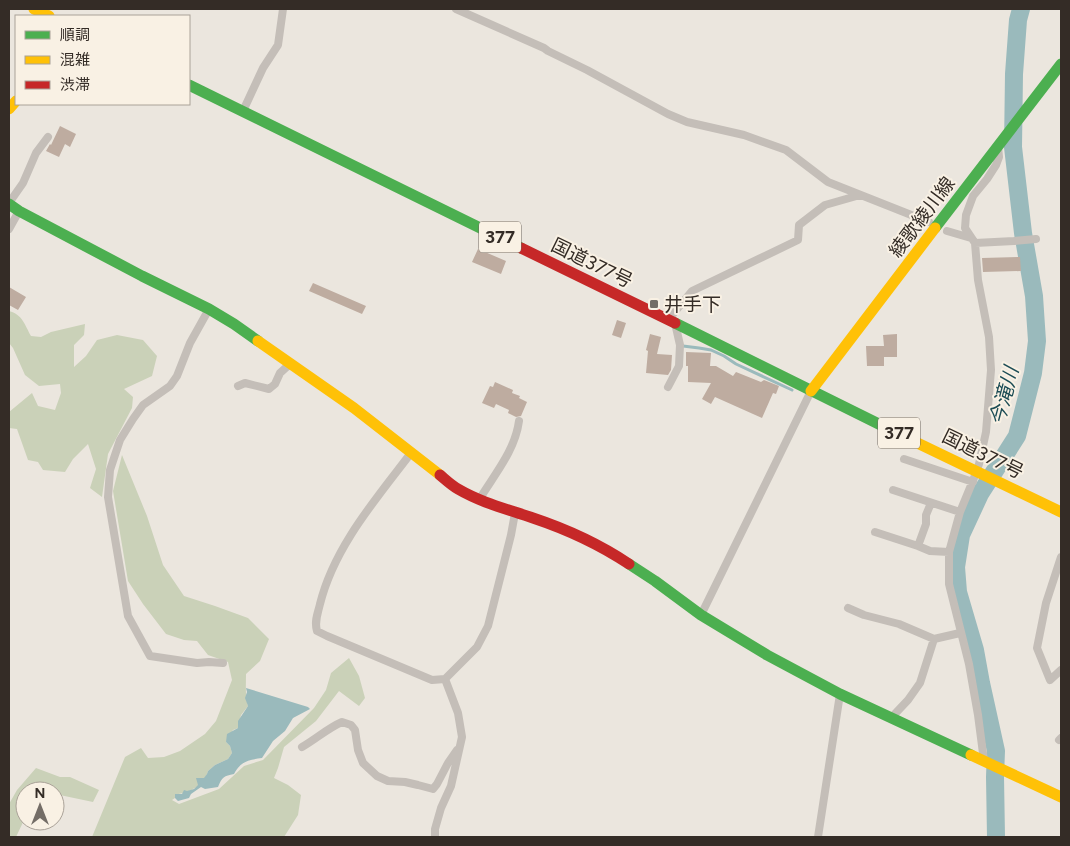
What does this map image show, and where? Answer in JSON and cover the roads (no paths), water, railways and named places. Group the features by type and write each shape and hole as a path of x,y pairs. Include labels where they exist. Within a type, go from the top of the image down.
{"main road":[{"path":"34,9 47,15"},
{"name":"綾歌綾川線","path":"811,391 1061,64"},
{"name":"国道377号","path":"190,85 672,321 979,476 1001,482 1061,512"},
{"path":"9,204 234,324 354,408 456,488 479,500 533,518 590,541 655,581 701,615 767,655 840,694 1061,797"}],"street":[{"path":"243,111 263,68 278,45 283,9"},
{"path":"456,9 544,48 668,114 687,122 744,134 786,150 828,182 929,222"},
{"path":"9,204 23,183 36,153 48,137"},
{"path":"992,765 978,715 969,664 949,584 948,552 960,512 979,476 986,432 991,370 989,337 978,280 973,240 965,228 966,215 973,196 996,165 999,157 1000,143"},
{"path":"668,387 679,366 680,345 672,321 692,292 798,240 799,225 825,206 860,195"},
{"path":"9,229 19,211"},
{"path":"947,231 973,240 1014,241 1036,239"},
{"path":"209,309 190,343 177,376 170,386 143,405 120,440 110,470 108,497 128,616 150,656 197,663 223,663"},
{"path":"238,386 245,384 269,389 275,384 280,372 291,363"},
{"path":"701,615 811,391"},
{"path":"479,500 490,480 506,458 518,428 518,421"},
{"path":"411,453 350,537 331,570 324,588 315,624 317,630 327,636 432,680 445,679 477,647 488,626 515,513"},
{"path":"904,459 979,476"},
{"path":"894,490 960,512"},
{"path":"918,546 931,503"},
{"path":"875,532 930,551 948,552"},
{"path":"1061,557 1046,603 1037,648 1050,680 1061,670"},
{"path":"848,608 864,615 899,624 934,640 960,633"},
{"path":"891,718 908,700 920,683 934,640"},
{"path":"434,837 441,808 452,786 462,737 458,713 445,679"},
{"path":"818,837 840,694"},
{"path":"302,747 318,738 330,727 342,722 351,725 355,730 358,750 363,762 377,776 388,781 433,789 460,746"}],"water":[{"path":"246,688 310,709 293,718 285,731 273,741 262,758 242,764 234,774 224,778 218,787 205,789 201,787 191,794 189,798 178,801 175,798 175,794 182,794 184,790 194,789 198,785 196,778 204,778 208,771 215,765 228,759 232,753 230,746 226,742 227,734 238,728 238,721 248,706 245,698"}],"waterway":[{"name":"今滝川","path":"996,837 996,751 975,650 958,592 956,567 961,535 980,494 1017,436 1033,373 1037,341 1034,296 1023,233 1013,147 1014,74 1018,20 1021,9"},
{"path":"683,346 711,350 792,390"}],"place":[{"name":"井手下","path":"654,304"}]}
